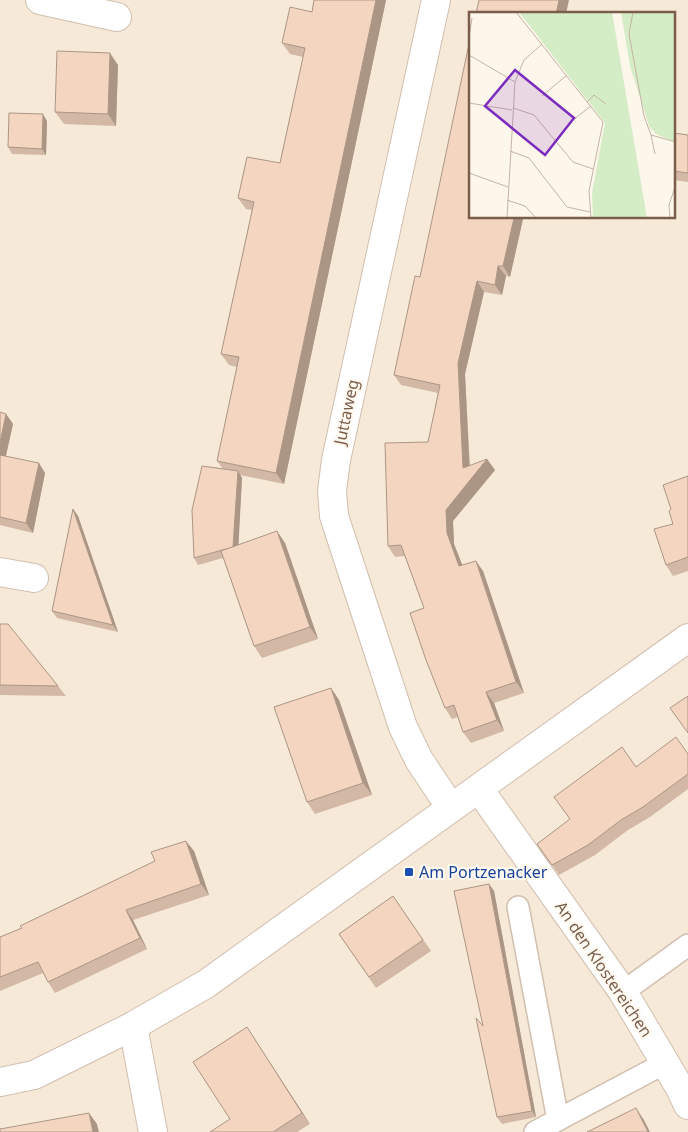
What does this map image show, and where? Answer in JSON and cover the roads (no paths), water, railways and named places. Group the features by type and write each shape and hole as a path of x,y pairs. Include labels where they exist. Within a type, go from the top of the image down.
{"street":[{"path":"40,0 117,16"},
{"name":"Juttaweg","path":"436,0 336,460 332,491 334,516 403,727 419,760 451,808"},
{"path":"0,572 34,578"},
{"path":"0,1082 34,1075 133,1026 206,984 688,638"},
{"name":"An den Klostereichen","path":"479,789 623,992 688,1104"},
{"path":"133,1026 153,1132"}],"lane":[{"path":"518,907 558,1120"},
{"path":"623,992 688,945"},
{"path":"535,1132 665,1063"}],"place":[{"name":"Am Portzenacker","path":"409,872"}]}
